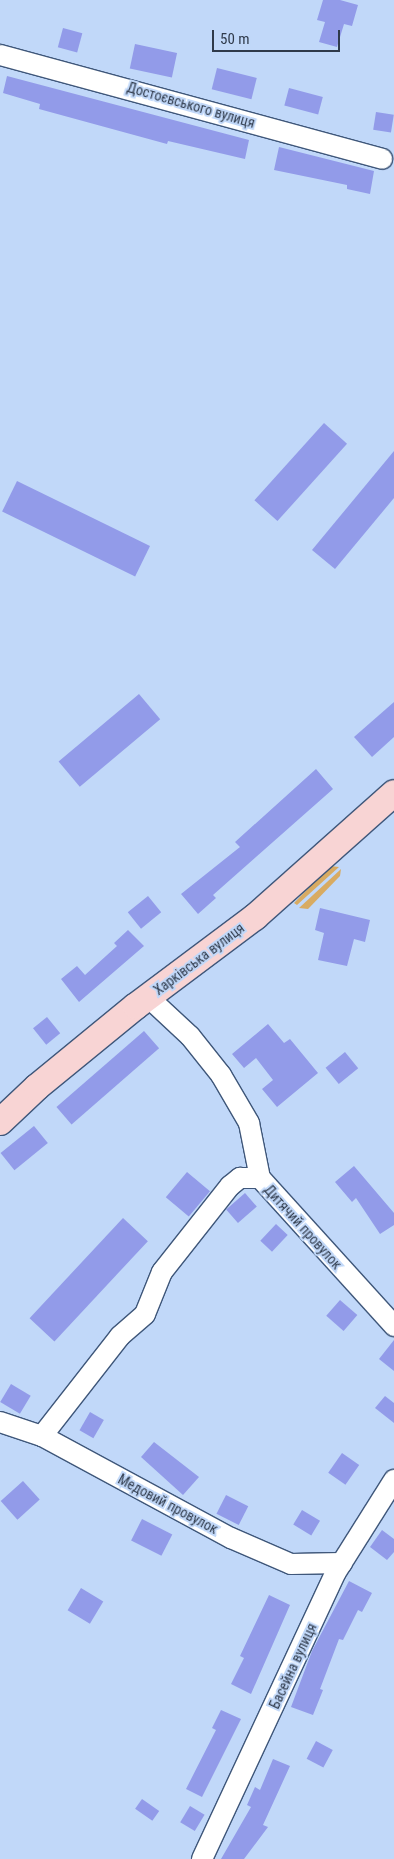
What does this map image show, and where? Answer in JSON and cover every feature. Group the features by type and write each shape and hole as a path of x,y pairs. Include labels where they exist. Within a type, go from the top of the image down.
{"main road":[{"name":"Харківська вулиця","path":"0,1122 37,1087 148,997 262,911 394,792"}],"street":[{"name":"Достоєвського вулиця","path":"0,55 382,158"},
{"name":"Дитячий провулок","path":"148,997 190,1036 221,1075 249,1123 260,1178 394,1326"},
{"path":"42,1436 120,1336 144,1314 162,1272 230,1186 240,1178 260,1178"},
{"name":"Медовий провулок","path":"0,1422 42,1436 232,1538 291,1564 342,1563"},
{"name":"Басейна вулиця","path":"202,1859 342,1563 394,1480"}],"shaded area":[{"path":"330,866 339,867 297,905 294,903"},
{"path":"341,869 340,876 308,909 299,908"}],"building":[{"path":"323,0 340,0 358,5 352,26 344,24 337,47 319,42 325,22 317,20"},
{"path":"63,28 82,33 77,52 58,47"},
{"path":"135,44 177,53 172,77 130,68"},
{"path":"217,68 257,78 251,99 212,89"},
{"path":"7,76 249,140 245,159 168,141 167,144 39,109 40,104 3,93"},
{"path":"289,88 323,97 318,114 284,105"},
{"path":"376,112 394,115 391,133 373,130"},
{"path":"279,147 374,171 370,194 347,189 347,185 274,170"},
{"path":"324,423 347,444 277,521 254,500"},
{"path":"394,451 394,498 335,569 312,550"},
{"path":"17,481 150,546 135,576 2,512"},
{"path":"139,694 160,719 80,787 59,761"},
{"path":"394,702 394,737 372,757 354,737"},
{"path":"316,769 333,789 213,895 216,898 198,914 181,894 240,847 235,842"},
{"path":"148,896 161,912 141,929 128,912"},
{"path":"320,908 370,920 365,942 354,939 347,966 318,960 324,933 315,930"},
{"path":"128,930 144,946 79,1002 61,979 77,966 85,975 117,946 114,943"},
{"path":"47,1017 60,1033 46,1045 33,1028"},
{"path":"268,1024 284,1043 290,1039 318,1073 277,1107 262,1089 273,1080 256,1058 244,1068 232,1054"},
{"path":"144,1031 159,1048 72,1124 56,1107"},
{"path":"345,1052 358,1068 339,1084 326,1068"},
{"path":"34,1126 48,1143 14,1170 1,1153"},
{"path":"354,1166 394,1213 394,1225 380,1234 356,1198 352,1202 335,1182"},
{"path":"187,1172 210,1191 189,1217 166,1197"},
{"path":"245,1193 257,1207 238,1223 226,1209"},
{"path":"123,1218 148,1241 54,1341 30,1318"},
{"path":"276,1224 288,1235 272,1252 260,1241"},
{"path":"340,1300 357,1315 344,1331 326,1316"},
{"path":"394,1340 394,1371 379,1359"},
{"path":"11,1384 31,1396 20,1414 0,1402"},
{"path":"385,1396 394,1403 394,1423 375,1408"},
{"path":"90,1412 104,1420 93,1438 80,1430"},
{"path":"154,1442 199,1477 183,1495 141,1457"},
{"path":"342,1453 359,1465 345,1485 328,1473"},
{"path":"23,1481 40,1500 17,1520 1,1501"},
{"path":"226,1495 248,1506 239,1525 216,1514"},
{"path":"302,1510 320,1521 311,1535 293,1525"},
{"path":"142,1519 172,1534 161,1556 131,1540"},
{"path":"382,1530 394,1539 394,1552 387,1560 370,1547"},
{"path":"349,1581 372,1593 362,1612 358,1610 343,1640 339,1639 320,1689 323,1690 313,1715 291,1707 312,1651"},
{"path":"81,1588 103,1601 90,1624 68,1610"},
{"path":"269,1595 290,1605 251,1694 231,1684 244,1658 240,1656"},
{"path":"221,1710 241,1719 202,1797 186,1789 216,1730 212,1728"},
{"path":"316,1741 333,1750 323,1768 307,1759"},
{"path":"273,1759 290,1766 263,1825 268,1827 244,1859 221,1859 251,1807 247,1805 255,1787 260,1790"},
{"path":"142,1799 159,1811 152,1821 135,1809"},
{"path":"190,1806 205,1815 195,1831 180,1822"}]}
